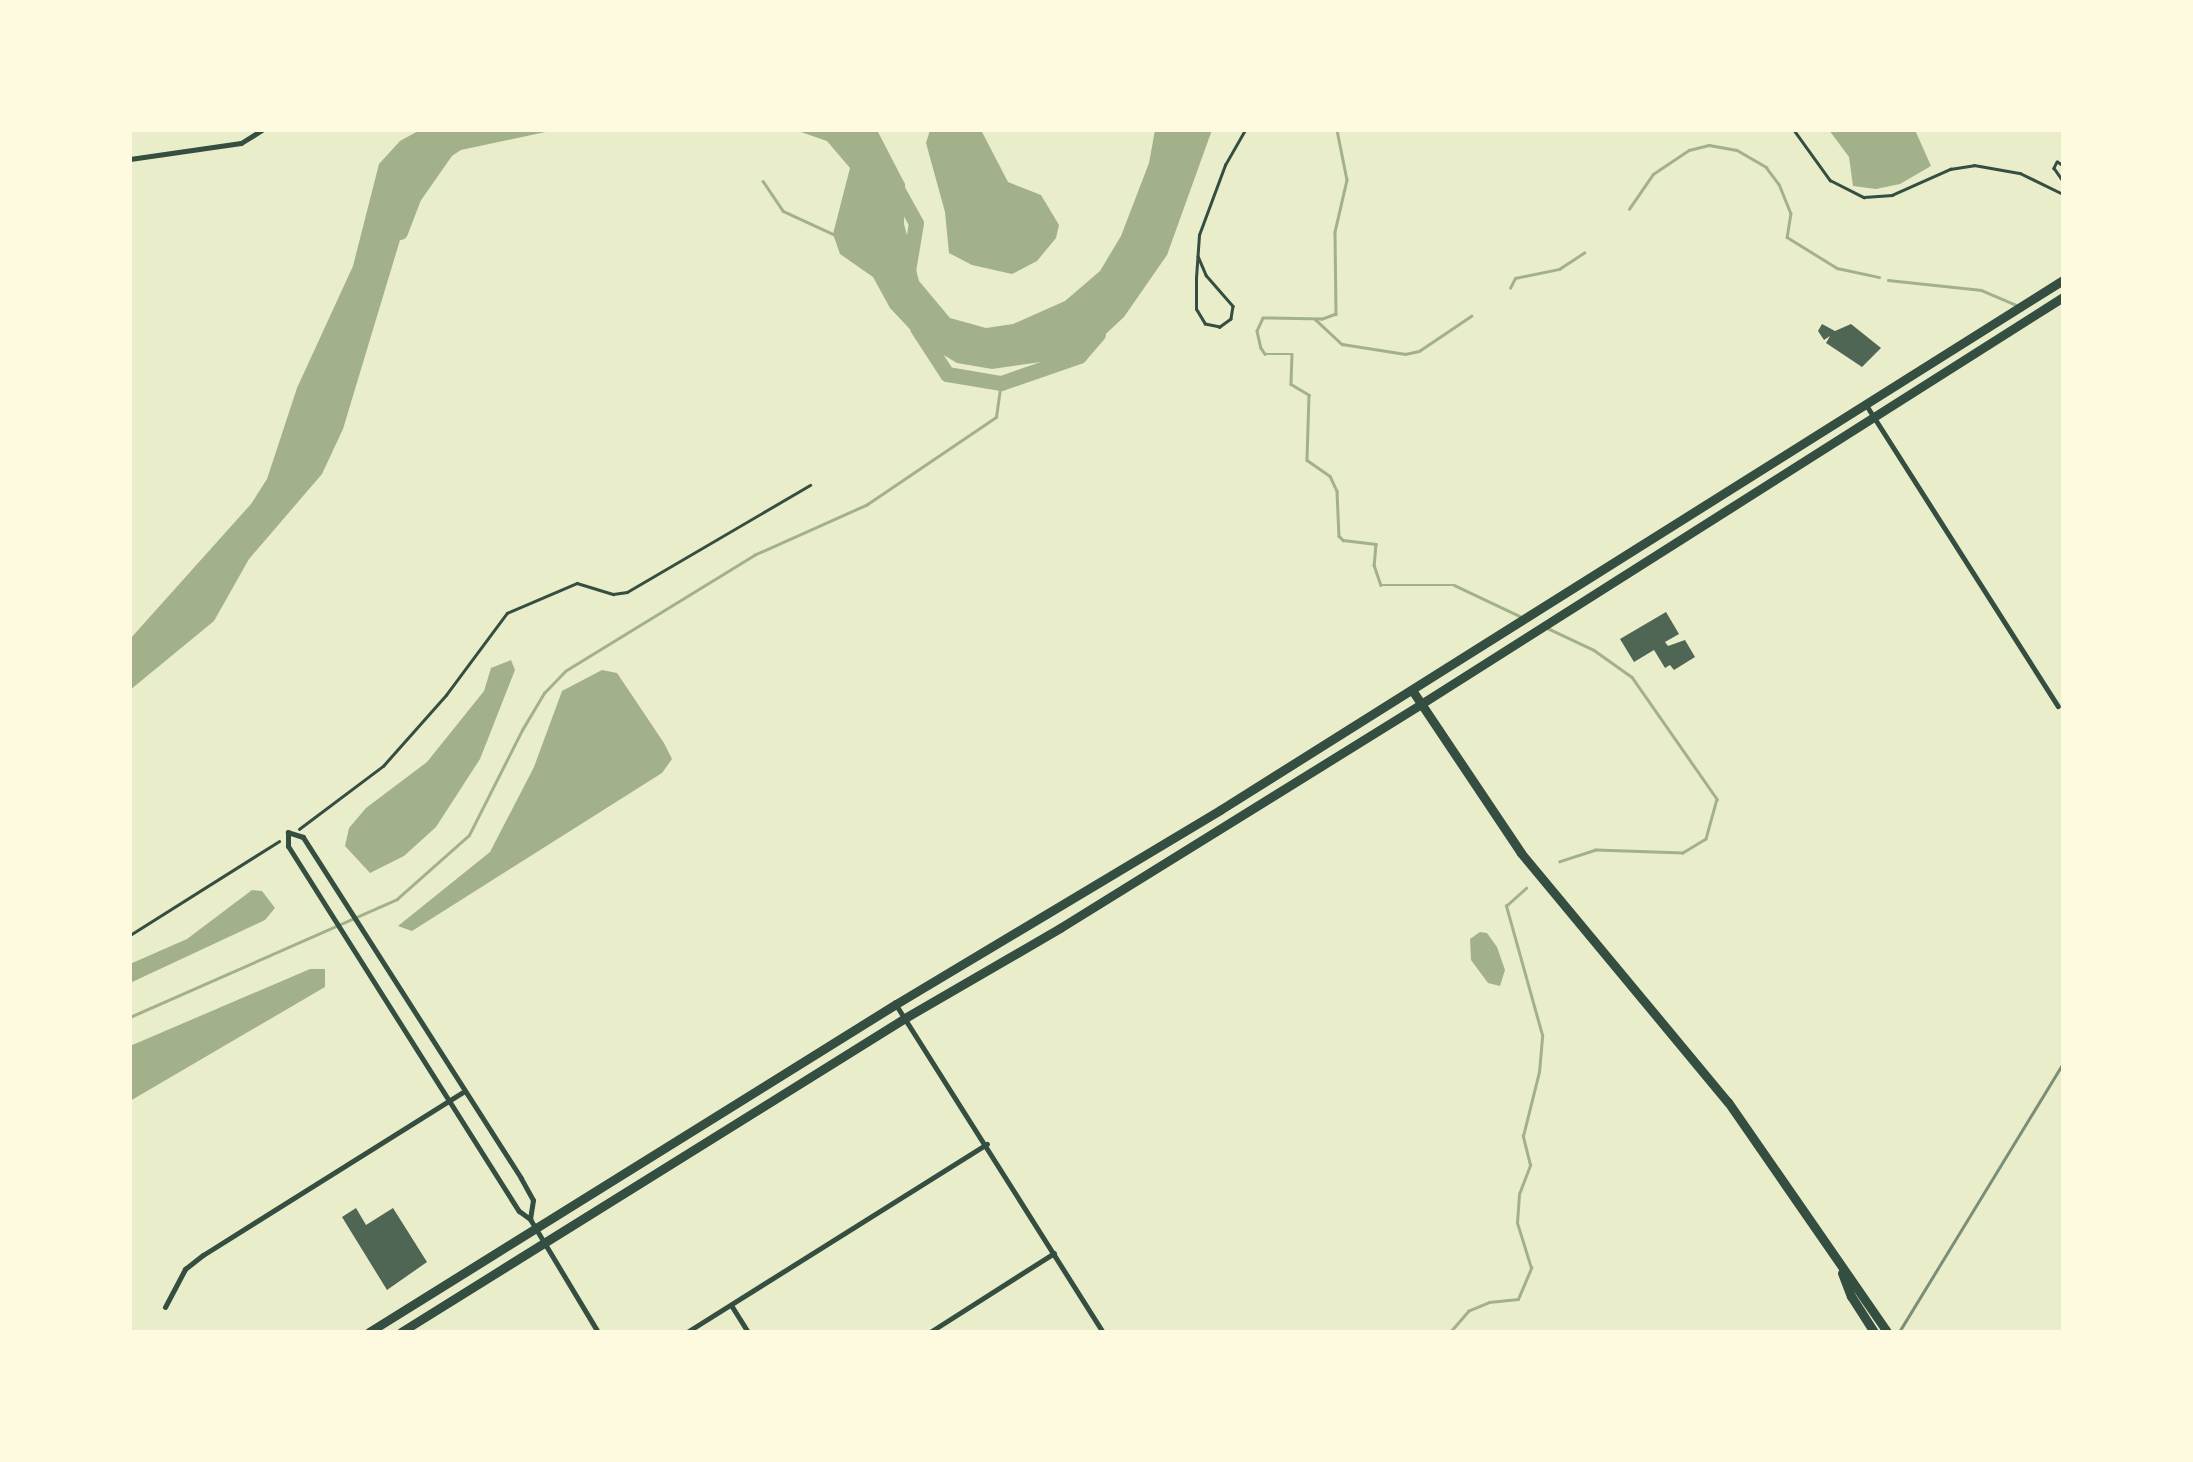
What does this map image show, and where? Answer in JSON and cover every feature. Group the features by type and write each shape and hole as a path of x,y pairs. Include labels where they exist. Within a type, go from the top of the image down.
{"main road":[{"path":"368,1332 533,1223 1043,919 2063,280"},
{"path":"401,1332 1553,622 2063,297"},
{"path":"1637,550 1646,564"},
{"path":"1412,690 1532,868 1728,1102 1887,1332"},
{"path":"1841,1270 1851,1296 1874,1332"}],"street":[{"path":"130,159 241,144 262,130"},
{"path":"1866,405 2058,706"},
{"path":"533,1223 519,1212 288,846 290,834 302,837 533,1200 533,1223 542,1244 598,1332"},
{"path":"379,990 392,981"},
{"path":"896,1004 1103,1332"},
{"path":"166,1308 184,1269 203,1255 464,1091"},
{"path":"688,1332 987,1144"},
{"path":"930,1332 1055,1252"},
{"path":"730,1305 748,1332"}],"path":[{"path":"1198,256 1206,275 1234,306 1231,319 1220,327 1204,324 1196,310 1198,256 1205,211 1245,130"},
{"path":"1469,130 1496,130"},
{"path":"1794,130 1830,180 1864,197 1892,196 1950,168 1974,165 2020,173 2063,194"},
{"path":"2063,166 2057,162 2054,168 2063,181"},
{"path":"130,935 290,834 383,766 446,695 507,613 578,583 614,594 627,592 810,485"}],"shaded area":[{"path":"420,130 555,130 461,150 419,177 343,429 322,474 249,559 214,621 130,690 130,639 251,504 267,479 297,388 353,266 379,164 400,141"},
{"path":"795,130 878,132 905,184 904,224 919,281 950,318 986,328 1013,324 1065,301 1100,271 1121,236 1149,163 1155,130 1212,130 1167,255 1124,317 1095,344 1062,359 992,369 957,363 922,342 890,308 873,277 840,254 833,234 850,168 827,141"},
{"path":"930,130 981,130 1008,182 1041,195 1059,225 1056,238 1037,261 1012,274 972,265 949,253 945,212 926,143"},
{"path":"1829,130 1915,130 1931,166 1900,184 1876,189 1853,186 1849,157"},
{"path":"511,660 515,670 480,759 436,827 404,856 370,873 345,846 349,828 366,808 427,762 484,691 491,668"},
{"path":"602,670 617,673 664,743 672,759 662,773 412,931 398,926 490,852 534,767 562,691"},
{"path":"252,890 262,891 275,908 265,920 130,983 130,964 187,939"},
{"path":"1480,932 1487,933 1497,947 1505,970 1500,986 1488,983 1471,960 1470,939"},
{"path":"310,969 325,969 325,987 130,1101 130,1046"}],"building":[{"path":"1822,324 1835,331 1851,324 1881,348 1862,367 1826,343 1830,336 1824,340 1818,331"},
{"path":"1666,612 1679,634 1665,642 1668,646 1685,640 1695,657 1674,670 1670,665 1665,668 1654,650 1634,662 1620,639"},
{"path":"356,1208 366,1225 393,1208 427,1262 387,1290 342,1217"}],"waterway":[{"path":"400,232 414,196 460,130"},
{"path":"1337,130 1347,180 1335,232 1336,314 1322,319 1263,318 1257,331 1261,348 1265,354 1292,354 1291,384 1309,395 1307,460 1330,476 1337,491 1339,536 1343,540 1376,544 1374,565 1381,585 1454,585 1520,616"},
{"path":"1629,209 1653,174 1689,150 1709,145 1737,150 1766,167 1779,184 1791,213 1787,237 1837,268 1879,277"},
{"path":"763,181 783,211 833,234"},
{"path":"895,185 916,223 908,271"},
{"path":"1510,288 1515,278 1559,269 1584,253"},
{"path":"1888,280 1981,290 2017,305"},
{"path":"1315,319 1342,344 1405,354 1419,351 1471,316"},
{"path":"917,328 947,374 1001,383 1079,356 1098,334"},
{"path":"130,1017 397,899 469,835 522,730 544,693 565,671 754,555 866,505 996,417 1001,383"},
{"path":"1545,627 1594,650 1632,677 1717,799 1706,839 1683,853 1596,850 1560,862"},
{"path":"1450,1332 1468,1311 1489,1302 1518,1299 1531,1268 1517,1223 1519,1194 1530,1165 1523,1136 1539,1072 1542,1035 1506,906 1526,888"}],"railway":[{"path":"1899,1332 2063,1063"}]}
